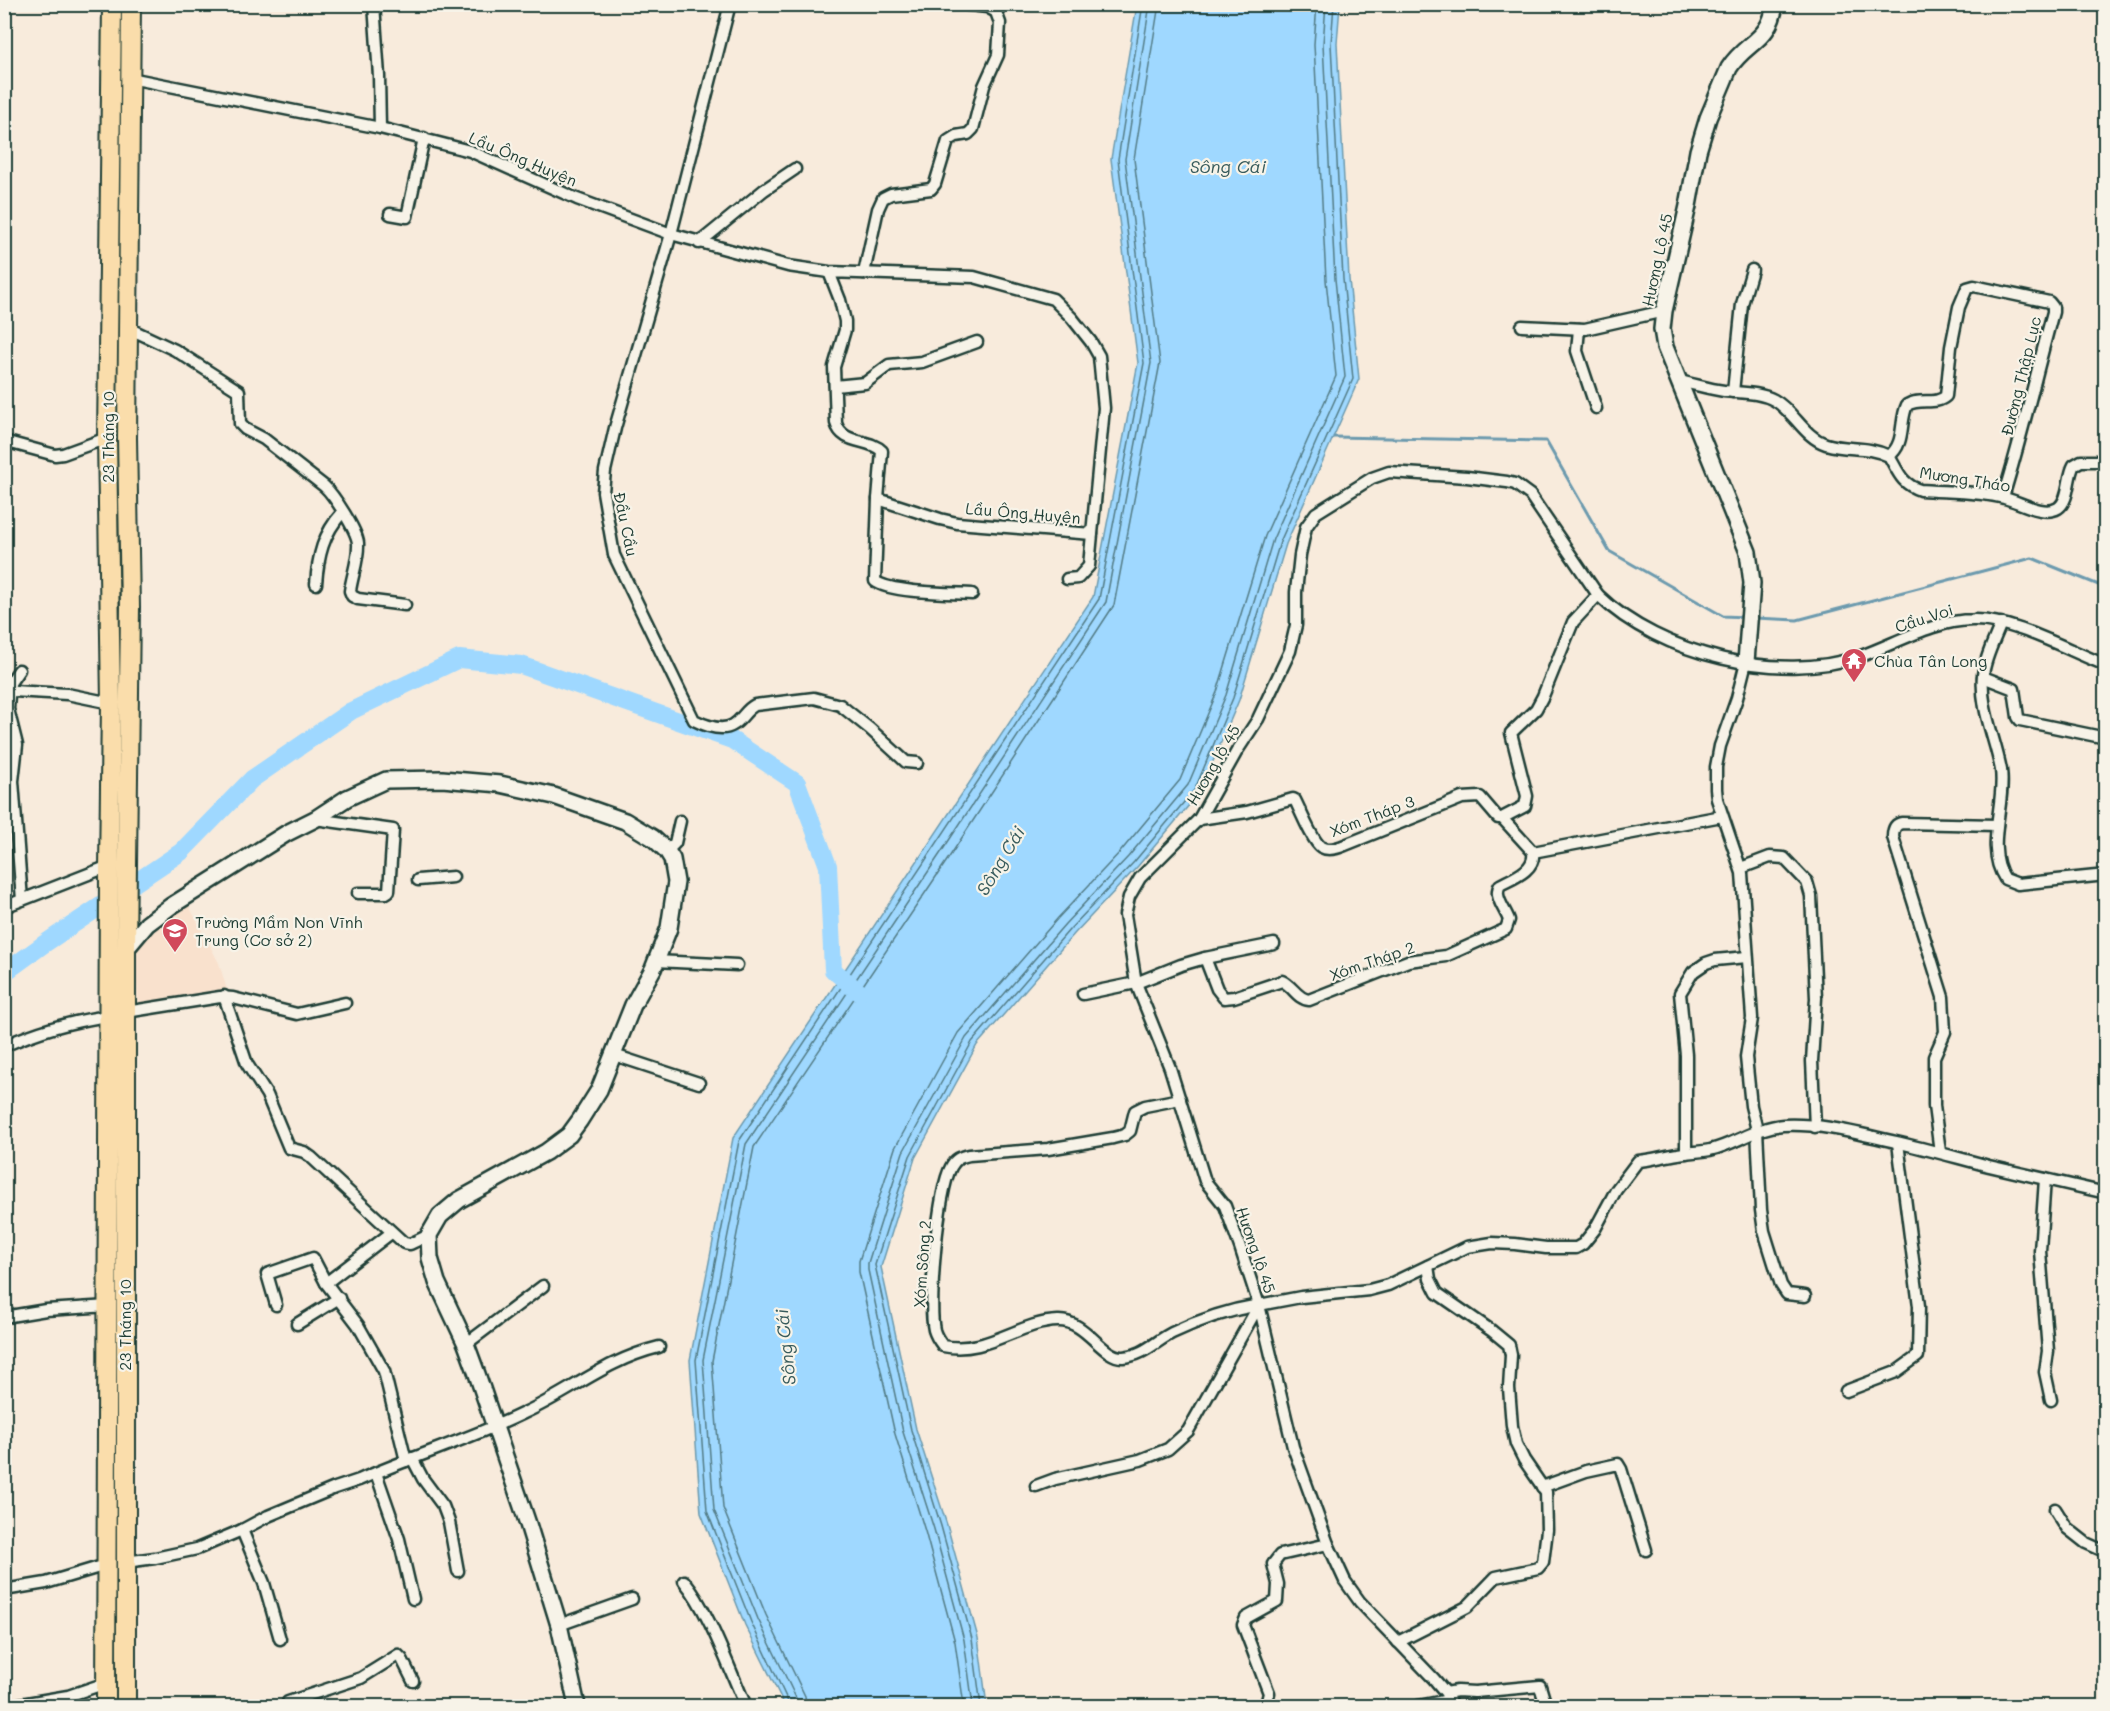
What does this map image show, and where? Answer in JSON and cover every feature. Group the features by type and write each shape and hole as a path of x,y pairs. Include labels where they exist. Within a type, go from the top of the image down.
{"main road":[{"name":"23 Tháng 10","path":"112,4 107,438 111,703 109,966 117,1014 126,1707"},
{"name":"23 Tháng 10","path":"106,1707 109,1306 117,1014 126,946 130,607 127,438 131,4"},
{"path":"107,438 127,438"},
{"path":"106,1565 124,1562"}],"street":[{"path":"374,4 380,128"},
{"name":"Đầu Cầu","path":"729,4 671,234 615,428 605,471 603,492 615,555 659,652 692,718 699,723 729,727 734,725 747,709 755,705 814,698 840,705 906,762 917,763"},
{"path":"864,273 878,209 883,198 891,194 931,189 935,184 948,141 956,136 968,134 973,129 984,86 998,55 1000,23 998,15 991,8 961,4"},
{"name":"Hương Lộ 45","path":"1746,662 1752,574 1748,552 1665,347 1662,329 1698,151 1708,118 1734,61 1767,30 1775,4"},
{"name":"Lầu Ông Huyện","path":"130,78 424,138 480,154 577,199 671,234 788,266 829,272 974,277 1053,299 1072,318 1096,350 1102,375 1104,408 1092,534 957,523 879,499"},
{"path":"390,214 407,217 424,138"},
{"path":"699,243 764,190 795,169"},
{"path":"1733,392 1742,304 1752,270"},
{"path":"829,272 845,321 845,330 835,360 836,423 840,432 882,451 874,581 887,586 926,592 972,594"},
{"name":"Đường Thập Lục","path":"1889,456 1896,450 1901,439 1907,405 1915,401 1938,401 1946,396 1951,347 1959,307 1967,288 1979,287 2049,302 2053,307 2053,312 2023,432 2003,497"},
{"path":"1522,326 1585,329 1664,312"},
{"path":"128,328 175,350 237,389 240,394 240,424 264,439 332,493 358,542 350,591 352,596 358,599 405,605"},
{"path":"1579,329 1577,351 1596,408"},
{"path":"835,386 865,383 889,365 922,362 977,342"},
{"path":"1679,381 1755,394 1771,399 1789,411 1809,433 1823,443 1873,450 1889,456"},
{"path":"4,441 55,455 107,438"},
{"name":"Mương Tháo","path":"1889,456 1896,473 1914,488 2003,497 2044,510 2052,510 2060,506 2065,498 2073,465 2081,461 2106,461"},
{"name":"Hương lộ 45","path":"1449,1700 1360,1602 1345,1581 1328,1544 1293,1447 1258,1305 1225,1206 1205,1181 1170,1068 1136,983 1125,924 1129,897 1140,878 1199,819 1232,758 1258,719 1293,643 1296,625 1297,576 1306,527 1323,507 1372,478 1389,472 1418,473 1515,484 1530,495 1540,508 1598,595 1632,622 1661,638 1698,651 1746,662"},
{"path":"316,584 322,544 329,529 342,513"},
{"path":"1066,579 1078,578 1088,568 1092,534"},
{"path":"1502,818 1526,806 1527,802 1511,733 1536,709 1573,622 1598,595"},
{"name":"Cầu Voi","path":"1746,662 1800,666 1836,663 1940,626 1958,621 1979,620 2001,623 2106,665"},
{"path":"2001,623 1983,677 1985,710 2001,770 1997,825 1998,861 2003,876 2010,881 2024,884 2106,875"},
{"path":"1746,662 1718,756 1716,789 1722,816 1741,868 1752,1018 1746,1057 1749,1098 1757,1130 1764,1231 1787,1294 1805,1296"},
{"path":"6,686 19,670"},
{"path":"1983,677 2014,688 2018,717 2023,721 2106,738"},
{"path":"6,686 20,692 67,694 111,703"},
{"path":"6,686 9,713 17,745 13,781 22,900"},
{"path":"126,946 147,924 171,906 287,833 315,819 347,798 386,780 409,778 467,780 524,788 618,818 648,834 667,851 674,865 676,882 669,928 656,961 633,1005 599,1090 569,1135 546,1152 459,1200 440,1216 429,1235 430,1258 437,1282 466,1344 528,1524 559,1625 577,1707"},
{"name":"Xóm Tháp 3","path":"1199,819 1247,812 1293,799 1317,844 1329,849 1345,845 1453,801 1469,796 1480,797 1495,817 1502,818 1533,852"},
{"path":"1533,852 1722,816"},
{"path":"315,819 393,830 389,891 386,894 358,893"},
{"path":"667,851 675,843 680,821"},
{"path":"1940,1152 1934,1106 1934,1057 1945,1032 1943,997 1893,837 1894,830 1902,823 1997,825"},
{"name":"Xóm Tháp 2","path":"1205,958 1217,989 1224,998 1234,998 1282,981 1287,983 1300,998 1306,1000 1408,961 1446,956 1506,929 1509,920 1497,890 1500,885 1528,868 1533,861 1533,852"},
{"path":"1741,868 1770,857 1784,858 1796,869 1809,887 1816,998 1812,1061 1815,1127"},
{"path":"4,907 109,868"},
{"path":"418,880 453,877"},
{"path":"1083,994 1136,983 1205,958 1274,944"},
{"path":"1686,1153 1686,1055 1680,993 1693,972 1706,963 1748,957"},
{"path":"656,961 737,965"},
{"path":"224,996 247,1064 267,1095 289,1148 304,1152 311,1157 404,1243 410,1244 429,1235"},
{"path":"4,1046 19,1039 70,1024 224,996 297,1014 345,1003"},
{"path":"614,1055 699,1083"},
{"name":"Xóm Sông 2","path":"1180,1099 1145,1106 1135,1111 1130,1131 1125,1135 1048,1149 969,1155 958,1158 946,1179 934,1253 933,1313 937,1339 943,1346 964,1348 982,1345 1040,1324 1057,1321 1072,1323 1093,1337 1113,1355 1123,1357 1141,1352 1170,1334 1202,1320 1258,1305"},
{"path":"1036,1486 1055,1479 1140,1460 1168,1449 1188,1431 1258,1305 1301,1297 1369,1290 1388,1285 1467,1247 1492,1243 1576,1248 1583,1244 1595,1229 1616,1190 1638,1161 1710,1150 1734,1142 1757,1130 1785,1125 1841,1129 2106,1192"},
{"path":"1846,1391 1896,1372 1918,1356 1919,1306 1898,1143"},
{"path":"2045,1179 2040,1251 2048,1351 2045,1372 2051,1400"},
{"path":"326,1283 391,1233"},
{"path":"276,1305 267,1274 313,1258 326,1283 339,1298 377,1356 384,1371 409,1460 443,1506 449,1522 458,1571"},
{"path":"1398,1642 1467,1606 1496,1576 1538,1568 1543,1562 1546,1530 1546,1492 1524,1460 1516,1444 1512,1426 1509,1345 1437,1293 1430,1279 1428,1266"},
{"path":"466,1344 543,1286"},
{"path":"297,1324 339,1298"},
{"path":"4,1317 46,1310 109,1306"},
{"path":"124,1562 197,1549 268,1516 494,1427 551,1401 581,1380 634,1353 659,1347"},
{"path":"1542,1487 1586,1471 1618,1464 1622,1469 1646,1550"},
{"path":"376,1473 399,1539 413,1599"},
{"path":"2055,1509 2067,1528 2086,1543 2106,1552"},
{"path":"242,1530 264,1582 280,1639"},
{"path":"1262,1707 1268,1701 1269,1693 1244,1625 1246,1618 1277,1601 1278,1584 1273,1564 1280,1555 1328,1544"},
{"path":"4,1590 46,1582 106,1565"},
{"path":"684,1581 701,1609 746,1707"},
{"path":"559,1625 632,1599"},
{"path":"287,1707 288,1702 362,1678 398,1655 413,1681"},
{"path":"9,1707 54,1700 106,1683"},
{"path":"1418,1707 1449,1700 1457,1691 1475,1692 1540,1686 1546,1707"}],"shaded area":[{"name":"Trường Mầm Non Vĩnh Trung (Cơ sở 2)","path":"188,904 219,963 228,993 145,1006 138,1003 135,945 150,925"}],"water":[{"name":"Sông Cái","path":"1137,5 1340,5 1337,43 1349,279 1359,379 1286,544 1239,700 1200,792 1138,866 1075,933 977,1045 915,1158 881,1267 916,1429 947,1525 978,1638 987,1706 785,1706 745,1625 701,1513 690,1360 733,1138 1093,597 1138,363 1111,159"}],"waterway":[{"path":"1334,437 1546,441 1609,551 1723,616 1746,617"},
{"path":"1755,618 1797,620 2032,558 2106,588"},
{"path":"4,973 181,852 252,779 351,711 459,659 521,665 732,740 797,783 828,866 833,970 859,992"}],"place":[{"name":"Chùa Tân Long","path":"1854,684"},
{"name":"Trường Mầm Non Vĩnh Trung (Cơ sở 2)","path":"175,954"}]}
